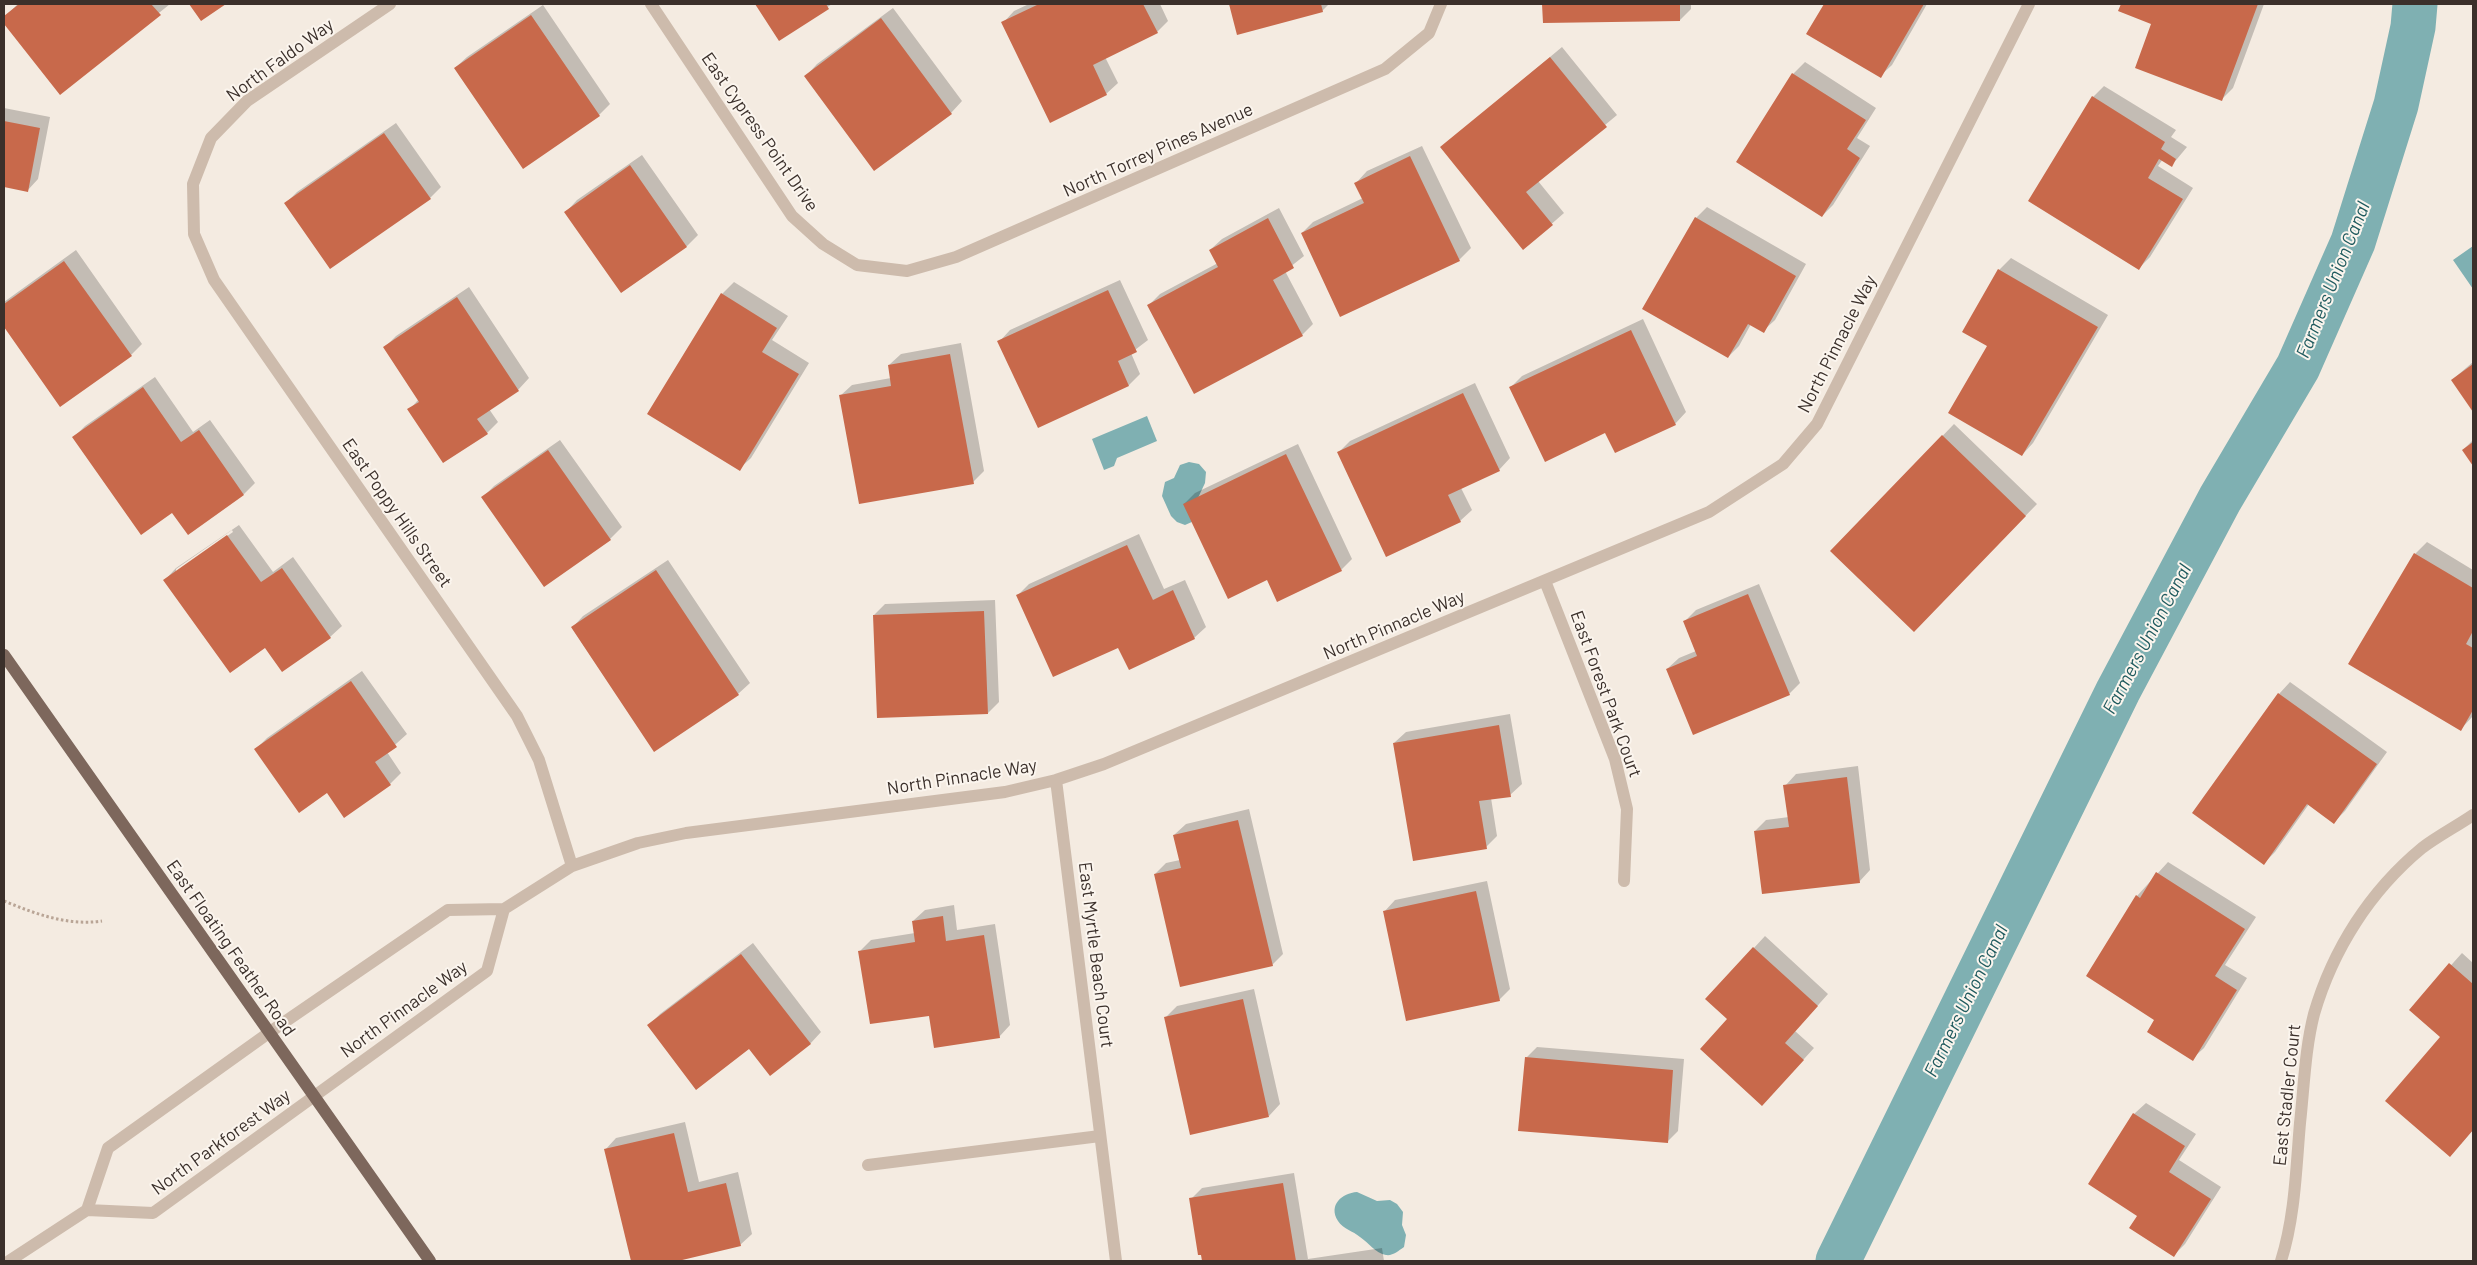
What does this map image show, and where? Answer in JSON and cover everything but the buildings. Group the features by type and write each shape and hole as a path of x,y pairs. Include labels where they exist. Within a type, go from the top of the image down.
{"main road":[{"name":"East Floating Feather Road","path":"4,655 430,1261"}],"street":[{"name":"North Faldo Way","path":"194,184 211,138 247,101 390,4"},
{"name":"East Cypress Point Drive","path":"651,4 792,216 823,244 857,265"},
{"name":"North Torrey Pines Avenue","path":"857,265 907,271 956,258 1386,69 1429,33 1441,4"},
{"name":"North Pinnacle Way","path":"314,1096 487,971 504,909 572,866 638,843 686,833 1005,792 1056,780 1104,764 1710,512 1783,464 1817,424 2029,4"},
{"name":"East Poppy Hills Street","path":"194,184 194,234 214,280 517,716 539,760 572,866"},
{"name":"East Forest Park Court","path":"1545,581 1615,759 1627,809 1624,880"},
{"name":"East Myrtle Beach Court","path":"1056,780 1116,1261"},
{"name":"East Stadler Court","path":"2281,1261 2294,1202 2307,1056 2314,1015 2330,968 2354,923 2386,882 2423,848 2473,815"},
{"path":"9,1261 87,1210 108,1148 270,1032 448,910 504,909"},
{"name":"North Parkforest Way","path":"87,1210 153,1213 314,1096"},
{"path":"868,1165 1100,1136"}],"path":[{"path":"4,901 60,921 83,924 102,921"}],"water":[{"path":"2473,246 2473,289 2453,260"},
{"path":"1147,416 1157,441 1117,458 1114,466 1104,470 1092,439"},
{"path":"1189,462 1199,464 1206,472 1205,483 1197,500 1194,521 1185,525 1177,522 1171,516 1162,496 1165,482 1174,478 1180,465"},
{"path":"1357,1192 1377,1201 1390,1200 1397,1204 1403,1212 1402,1225 1406,1235 1404,1247 1391,1255 1382,1254 1340,1224 1335,1215 1338,1201 1346,1195"}],"waterway":[{"name":"Farmers Union Canal","path":"1838,1261 2118,691 2220,499 2298,367 2353,242 2396,105 2413,27 2415,4"}]}
